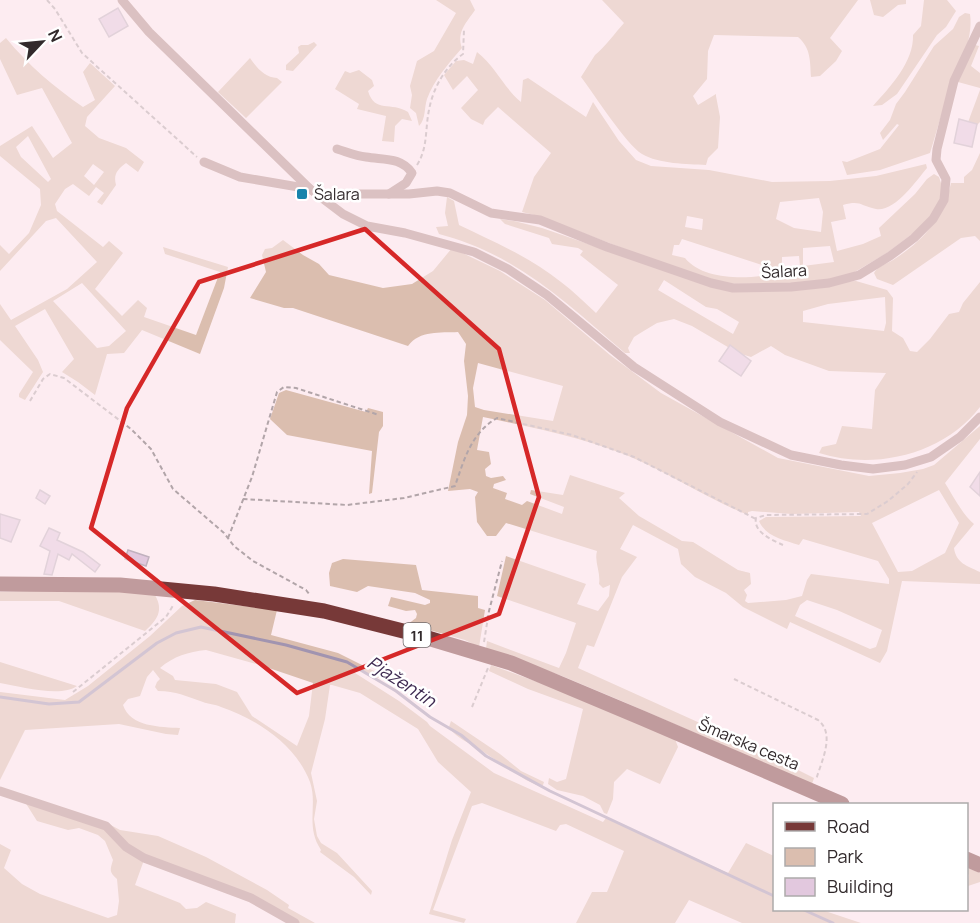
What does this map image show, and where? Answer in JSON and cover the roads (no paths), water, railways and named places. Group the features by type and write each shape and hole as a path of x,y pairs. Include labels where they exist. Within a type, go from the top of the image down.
{"main road":[{"name":"Šmarska cesta","path":"0,584 120,585 214,594 324,611 411,633 487,655 642,717 840,803"}],"street":[{"path":"122,0 149,32 310,189 343,214 367,226 405,233 474,252 508,269 547,295 634,367 720,422 790,455 873,469 905,465 928,458 960,437 980,417"},
{"name":"Šalara","path":"319,197 333,194 438,191 450,193 491,213 540,220 607,247 711,283 733,288 791,287 829,283 860,275 914,237 933,219 945,200 946,179 936,160 937,148 954,81 980,26"},
{"path":"337,149 367,157 392,159 407,166 412,173 406,183 389,194"},
{"path":"204,162 240,177 310,189"},
{"path":"0,792 106,826 126,847 144,858 252,898 295,923"}],"waterway":[{"name":"Pjažentin","path":"0,697 49,704 79,702 157,643 176,633 201,627 286,645 347,662 396,691 430,717 461,735 486,756 550,791 773,896"},
{"name":"Pjažentin","path":"806,911 833,923"}],"place":[{"name":"Šalara","path":"302,194"}]}
